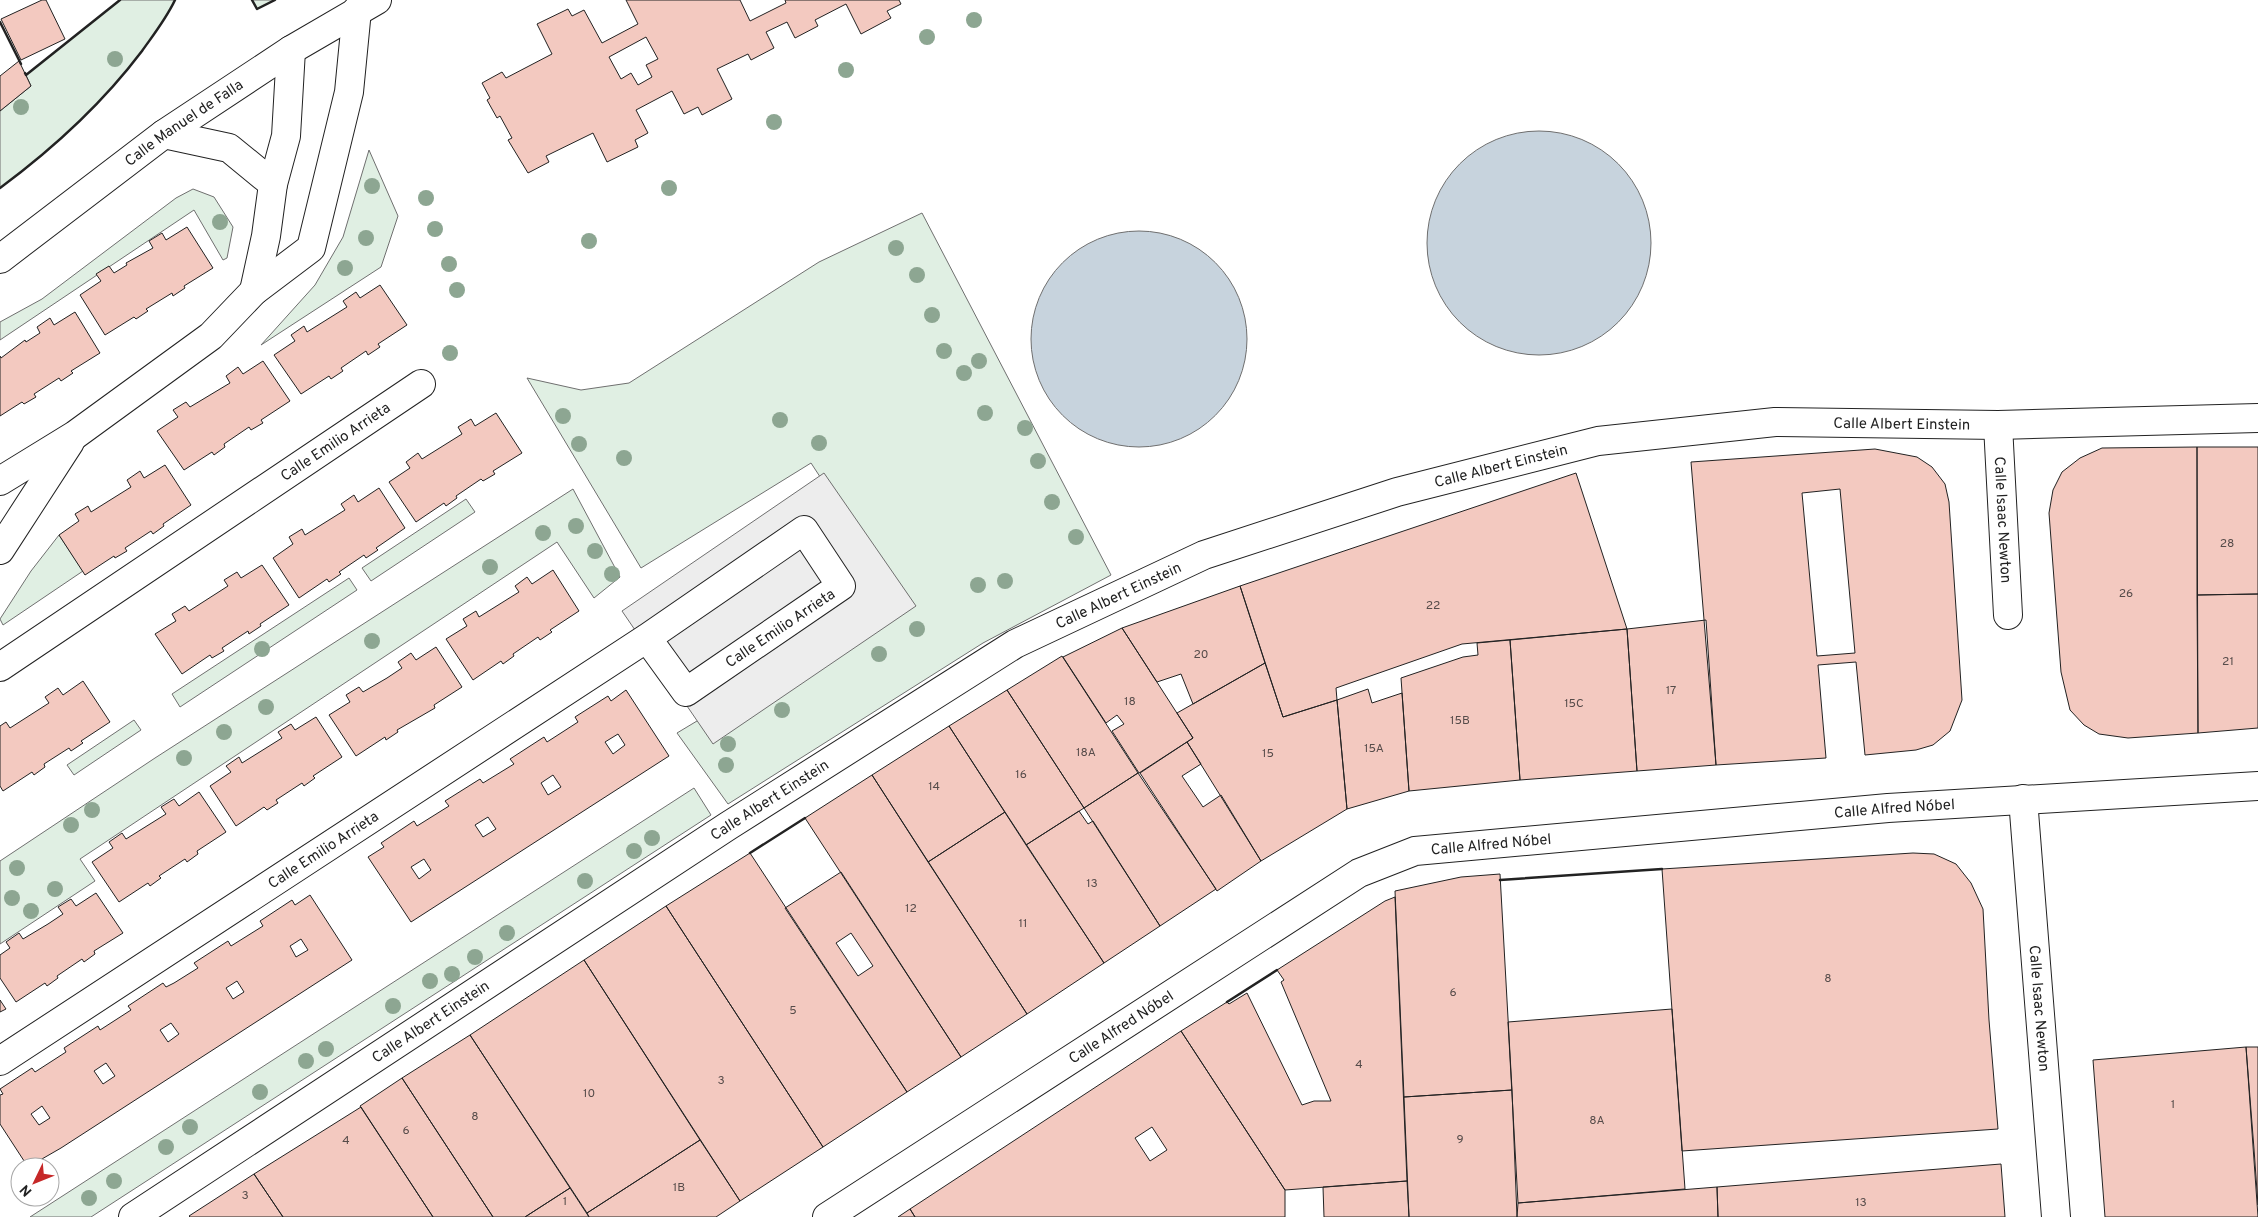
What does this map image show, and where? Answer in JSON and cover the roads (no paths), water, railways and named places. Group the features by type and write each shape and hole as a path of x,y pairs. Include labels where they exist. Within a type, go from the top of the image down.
{"street":[{"name":"Calle Manuel de Falla","path":"0,259 164,134 291,50 367,5"},
{"path":"0,481 74,434 211,336 254,291 311,248 349,92 367,5"},
{"path":"254,291 266,236 273,184 286,136 291,50"},
{"path":"164,134 229,148 273,184"},
{"name":"Calle Emilio Arrieta","path":"0,666 421,384"},
{"name":"Calle Albert Einstein","path":"133,1217 728,826 1015,644 1204,555 1397,492 1598,441 1775,422 1998,424 2258,418"},
{"name":"Calle Isaac Newton","path":"1998,424 2008,615"},
{"path":"0,550 74,434"},
{"name":"Calle Emilio Arrieta","path":"0,1062 647,638 804,530 841,586 686,692 647,638"},
{"name":"Calle Alfred Nóbel","path":"827,1217 1359,873 1415,851 1888,808 2258,786"},
{"name":"Calle Isaac Newton","path":"2023,799 2056,1217"}]}
